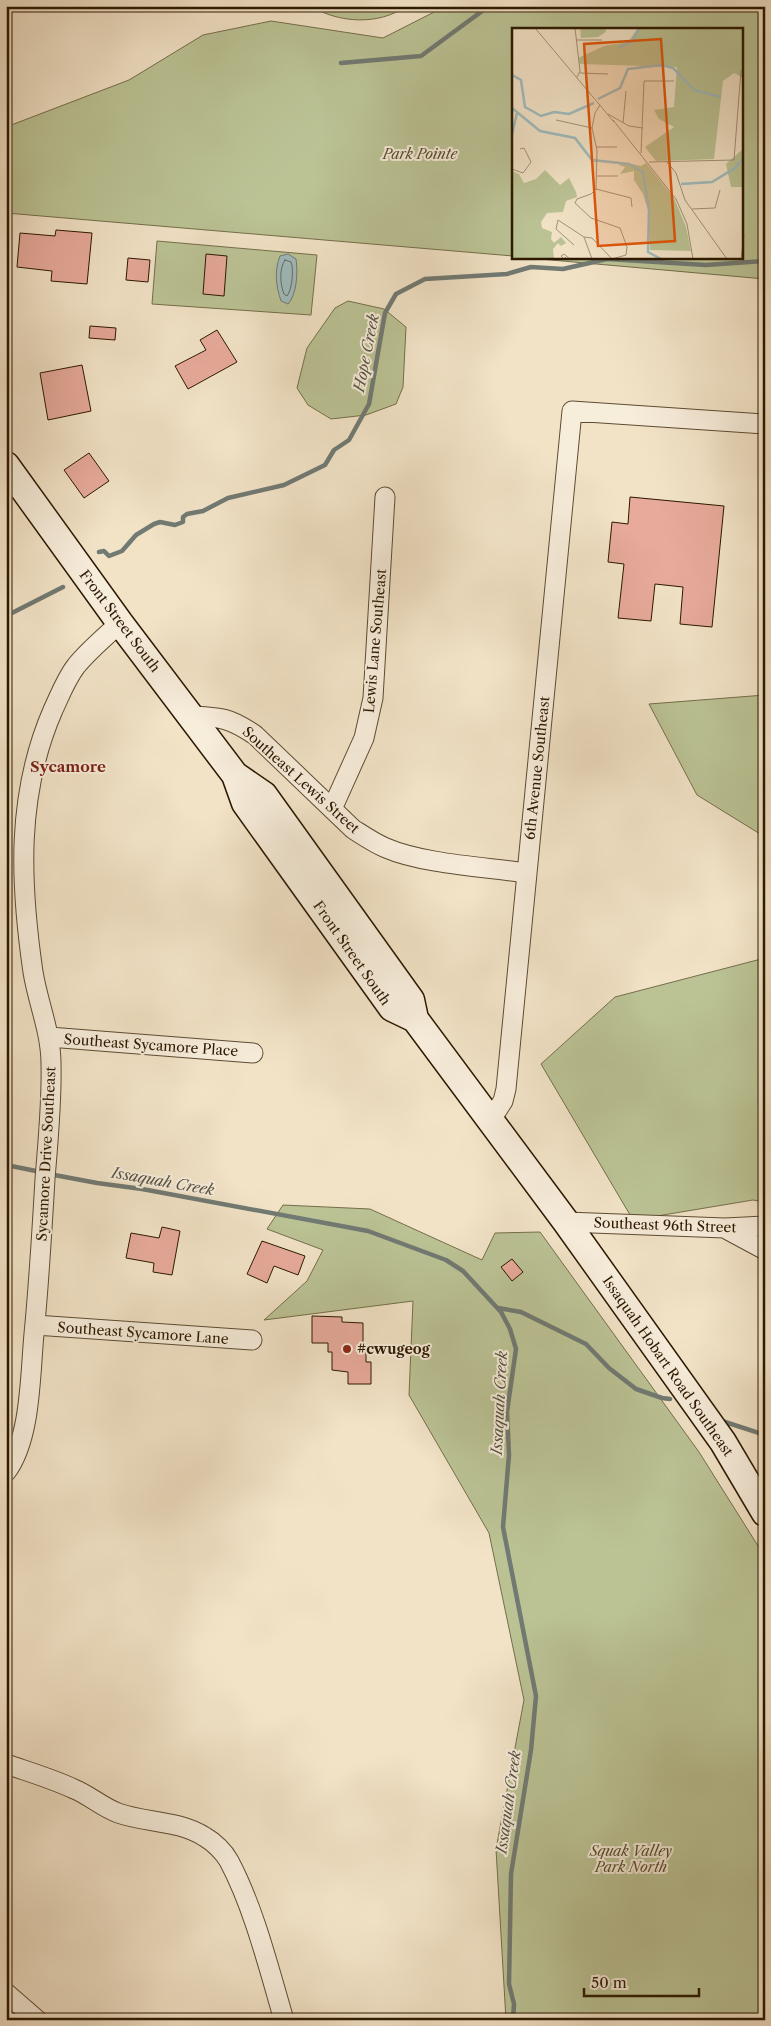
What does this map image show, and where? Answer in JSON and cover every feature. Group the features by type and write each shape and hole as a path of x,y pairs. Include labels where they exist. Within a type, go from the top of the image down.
{"main road":[{"name":"Front Street South","path":"6,465 120,623 235,775 245,803 327,900 392,1008 415,1019 566,1222"},
{"name":"Issaquah Hobart Road Southeast","path":"566,1222 723,1442 765,1513"}],"street":[{"name":"6th Avenue Southeast","path":"490,1121 502,1101 506,1089 572,411 765,424"},
{"name":"Lewis Lane Southeast","path":"332,809 364,738 373,698 385,497"},
{"name":"Sycamore Drive Southeast","path":"6,1472 12,1464 24,1433 35,1325 51,1089 49,1037 33,975 15,836 29,790 37,754 62,691 74,669 86,653 120,623"},
{"name":"Southeast Lewis Street","path":"191,716 222,717 255,735 353,828 388,849 433,860 526,873"},
{"name":"Southeast Sycamore Place","path":"49,1037 253,1053"},
{"name":"Southeast 96th Street","path":"566,1222 725,1228 765,1226"},
{"path":"725,1228 765,1250"},
{"name":"Southeast Sycamore Lane","path":"35,1325 252,1340"},
{"path":"6,1764 75,1789 115,1812 182,1827 206,1837 215,1844 228,1860 241,1888 258,1934 284,2020"},
{"path":"6,1993 37,2020"}],"green space":[{"path":"310,6 407,6 384,17 358,20 333,16"},
{"name":"Park Pointe","path":"446,6 765,6 765,279 540,259 744,259 744,28 512,28 512,256 6,213 6,127 129,80 203,35 271,21 383,38"},
{"path":"157,241 317,255 311,315 152,304"},
{"path":"348,301 384,309 406,327 403,387 396,404 366,415 331,419 308,405 297,388 307,348 335,308"},
{"path":"765,695 765,837 697,795 649,704"},
{"path":"765,958 765,1202 753,1200 633,1220 541,1064 615,997"},
{"name":"Squak Valley Park North","path":"283,1205 370,1209 482,1260 495,1233 540,1232 699,1452 765,1557 765,2020 506,2020 496,1849 524,1700 489,1533 409,1395 413,1301 264,1320 307,1281 323,1250 267,1229"}],"water":[{"path":"288,254 296,259 297,270 295,289 288,304 281,301 276,273 280,256"}],"building":[{"path":"56,230 92,233 87,284 51,281 52,271 17,267 20,233 55,236"},
{"path":"206,254 227,256 224,296 203,294"},
{"path":"128,258 150,260 148,282 126,280"},
{"path":"90,326 116,328 115,340 89,338"},
{"path":"217,330 237,362 188,389 175,366 206,350 200,340"},
{"path":"82,365 91,411 48,420 40,373"},
{"path":"89,453 109,481 84,498 64,470"},
{"path":"630,497 724,506 712,627 680,624 683,587 655,584 651,621 618,618 624,564 608,562 612,522 628,524"},
{"path":"162,1227 180,1231 172,1275 153,1272 154,1263 126,1258 131,1233 159,1238"},
{"path":"262,1241 305,1256 298,1275 274,1266 267,1283 247,1274"},
{"path":"512,1259 523,1272 512,1281 501,1267"},
{"name":"#cwugeog","path":"312,1316 342,1317 342,1322 363,1323 363,1344 366,1345 366,1362 371,1362 371,1384 348,1384 348,1372 332,1370 332,1352 328,1352 328,1343 312,1343"}],"waterway":[{"path":"341,63 421,56 489,6"},
{"name":"Hope Creek","path":"99,552 104,551 109,556 122,551 136,535 154,524 160,522 175,525 183,522 183,517 187,514 203,511 228,498 284,485 325,465 334,450 349,440 369,404 385,313 396,294 425,279 507,274 531,267 563,269 607,259 706,265 765,261"},
{"name":"Hope Creek","path":"6,616 63,587"},
{"name":"Issaquah Creek","path":"6,1165 41,1172"},
{"name":"Issaquah Creek","path":"49,1174 142,1189 368,1231 446,1260 463,1271 501,1312 510,1329 516,1349 507,1412 509,1455 503,1527 536,1696 531,1750 511,1874 509,1984 514,2004 513,2020"},
{"path":"498,1308 521,1312 586,1344 609,1368 636,1389 670,1399"},
{"path":"722,1421 765,1435"}],"place":[{"name":"#cwugeog","path":"347,1349"}],"district":[{"name":"Sycamore","path":"68,766"}]}
